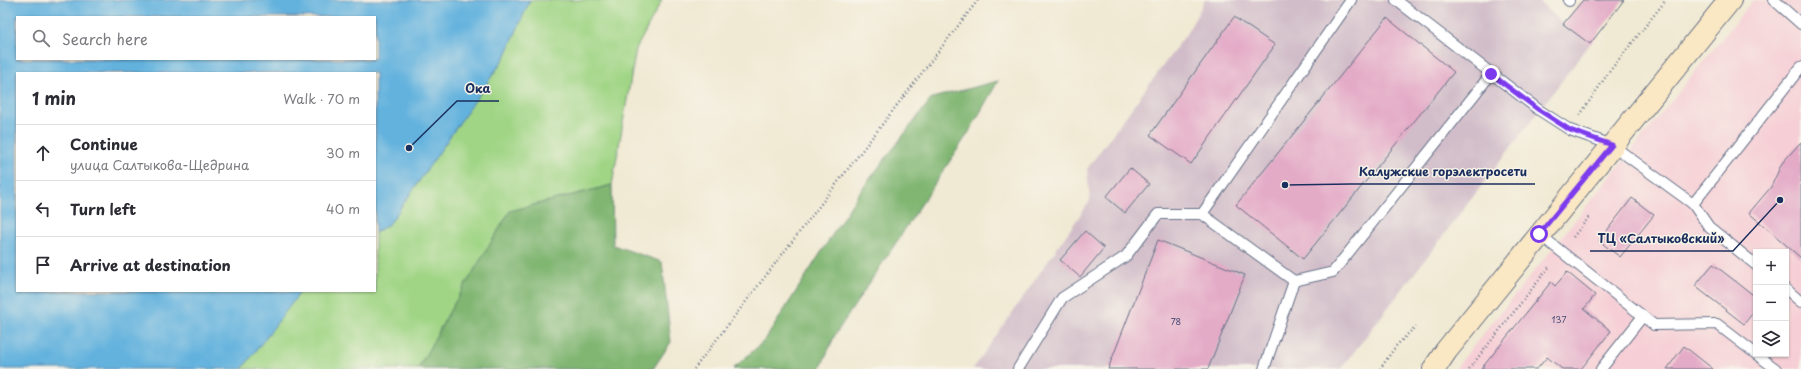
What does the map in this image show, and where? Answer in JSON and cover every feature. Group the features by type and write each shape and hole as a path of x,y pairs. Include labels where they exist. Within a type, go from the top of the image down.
{"main road":[{"path":"1434,369 1446,351 1539,234 1730,0"}],"lane":[{"path":"1202,214 1351,0"},
{"path":"1396,0 1539,110 1570,130 1612,145 1693,204 1709,227 1753,263"},
{"path":"1774,0 1801,24"},
{"path":"1693,204 1801,67"},
{"path":"1018,369 1062,298 1126,256 1158,214 1202,214 1294,281 1333,272 1491,74"},
{"path":"1539,234 1654,325 1717,324 1753,352"},
{"path":"1264,369 1294,281"},
{"path":"1789,292 1801,302"},
{"path":"1601,369 1643,316"},
{"path":"1760,357 1776,369"}],"path":[{"path":"694,369 978,0"},
{"path":"1570,130 1609,72 1666,0"},
{"path":"1380,369 1396,346 1416,326"}],"shaded area":[{"path":"1205,0 1538,0 1563,24 1590,44 1341,369 973,369 1090,201 1087,169 1187,33"},
{"path":"1753,0 1801,0 1801,369 1455,369"}],"green space":[{"path":"530,0 662,0 636,49 612,185 510,211 451,309 418,369 242,369 300,292 376,292 376,232 390,223 505,57"},
{"path":"998,81 969,132 835,335 820,369 733,369 765,340 859,193 932,98"},
{"path":"612,185 613,245 662,262 671,342 653,369 418,369 451,309 510,211"}],"water":[{"path":"0,0 530,0 505,57 390,223 376,232 376,72 16,72 16,292 300,292 242,369 0,369"}],"building":[{"path":"1583,0 1624,0 1590,44 1563,24"},
{"path":"1234,17 1275,45 1191,164 1150,135"},
{"path":"1387,18 1454,72 1303,259 1236,205"},
{"path":"1801,142 1801,258 1749,213 1771,187 1782,163"},
{"path":"1130,168 1149,184 1125,213 1106,197"},
{"path":"1632,198 1654,215 1620,257 1599,241"},
{"path":"1085,231 1104,248 1080,277 1060,260"},
{"path":"1158,240 1245,275 1208,369 1108,369"},
{"path":"1713,264 1753,295 1753,313 1744,324 1695,286"},
{"path":"1567,272 1595,295 1584,309 1611,331 1581,369 1562,369 1547,357 1537,369 1481,369 1551,282 1555,286"},
{"path":"1684,346 1713,369 1667,369"}],"place":[{"name":"Ока","path":"409,148"},
{"name":"Калужские горэлектросети","path":"1285,185"},
{"name":"ТЦ «Салтыковский»","path":"1780,200"}],"route":[{"path":"1491,74 1539,110 1570,130 1612,145 1539,234"}]}
